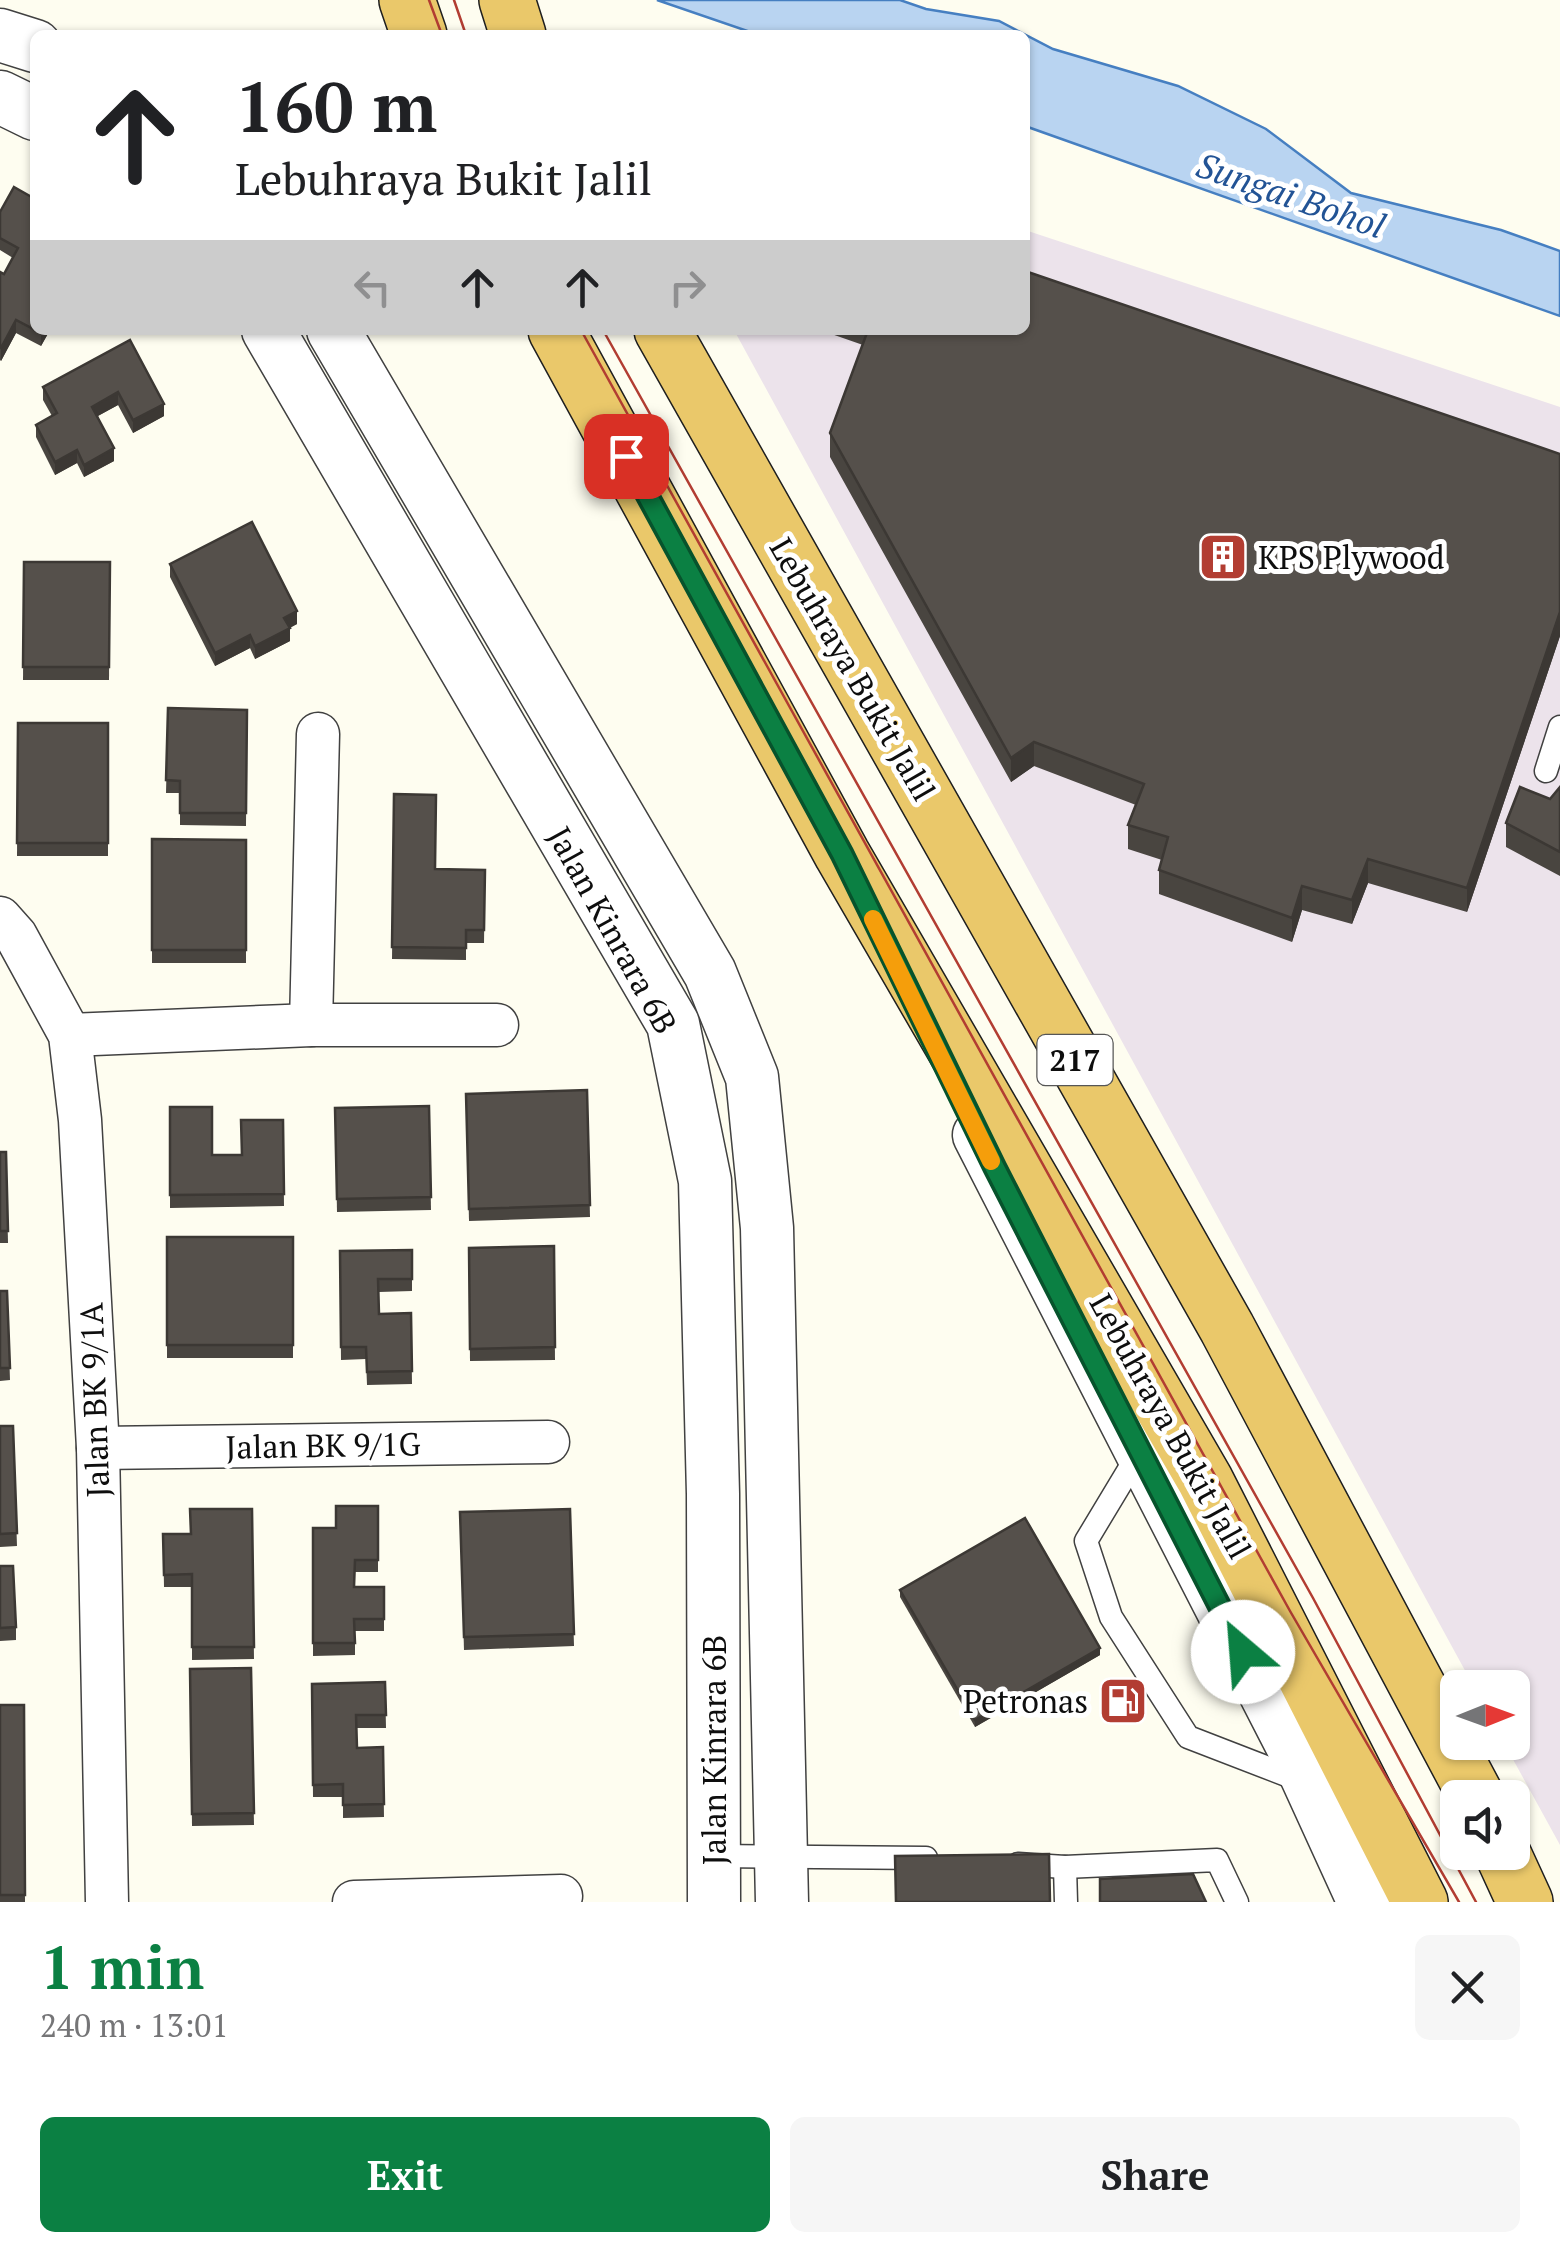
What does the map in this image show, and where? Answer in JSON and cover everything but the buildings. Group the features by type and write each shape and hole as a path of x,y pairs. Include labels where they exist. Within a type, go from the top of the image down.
{"highway":[{"name":"Lebuhraya Bukit Jalil","path":"559,335 842,854 1205,1480 1420,1902"},
{"name":"Lebuhraya Bukit Jalil","path":"665,335 1227,1328 1466,1780"},
{"path":"1510,1870 1525,1902"}],"street":[{"path":"0,35 30,44"},
{"path":"0,97 30,112"},
{"name":"Jalan Kinrara 6B","path":"271,335 673,1024 706,1181 714,1494 714,1879"},
{"name":"Jalan Kinrara 6B","path":"335,335 710,972 752,1077 767,1228 782,1879"},
{"path":"311,1025 318,734"},
{"path":"842,854 995,1168 1310,1784 1364,1902"},
{"name":"Jalan BK 9/1A","path":"0,918 16,936 70,1035 80,1120 98,1448 107,1902"},
{"path":"70,1035 311,1025 497,1025"},
{"name":"Jalan BK 9/1G","path":"98,1448 548,1442"},
{"path":"354,1902 561,1896"}],"lane":[{"path":"1546,770 1560,726"},
{"path":"1139,1452 1086,1540 1112,1617 1188,1738 1310,1784"},
{"path":"714,1879 782,1879 887,1856 946,1860"},
{"path":"986,1862 1065,1866 1217,1860 1237,1902"},
{"path":"1065,1866 1066,1902"}],"shaded area":[{"path":"1030,232 1560,407 1560,1845 1530,1790 1530,1780 1524,1780 1513,1760 1530,1760 1530,1670 1465,1670 737,335 1030,335"}],"water":[{"path":"657,0 900,0 926,9 999,21 1016,30 744,30"},
{"name":"Sungai Bohol","path":"1030,37 1053,49 1178,86 1266,129 1351,193 1501,230 1560,251 1560,316 1030,128"}],"tram line":[{"path":"429,0 440,30"},
{"path":"454,0 464,30"},
{"path":"584,335 1290,1611 1459,1902"},
{"path":"606,335 1313,1598 1476,1902"}],"slow traffic":[{"path":"873,919 991,1161"}],"place":[{"name":"KPS Plywood","path":"1223,557"},
{"name":"Petronas","path":"1123,1701"}],"route":[{"path":"626,456 842,854 1100,1377 1243,1652"}]}
